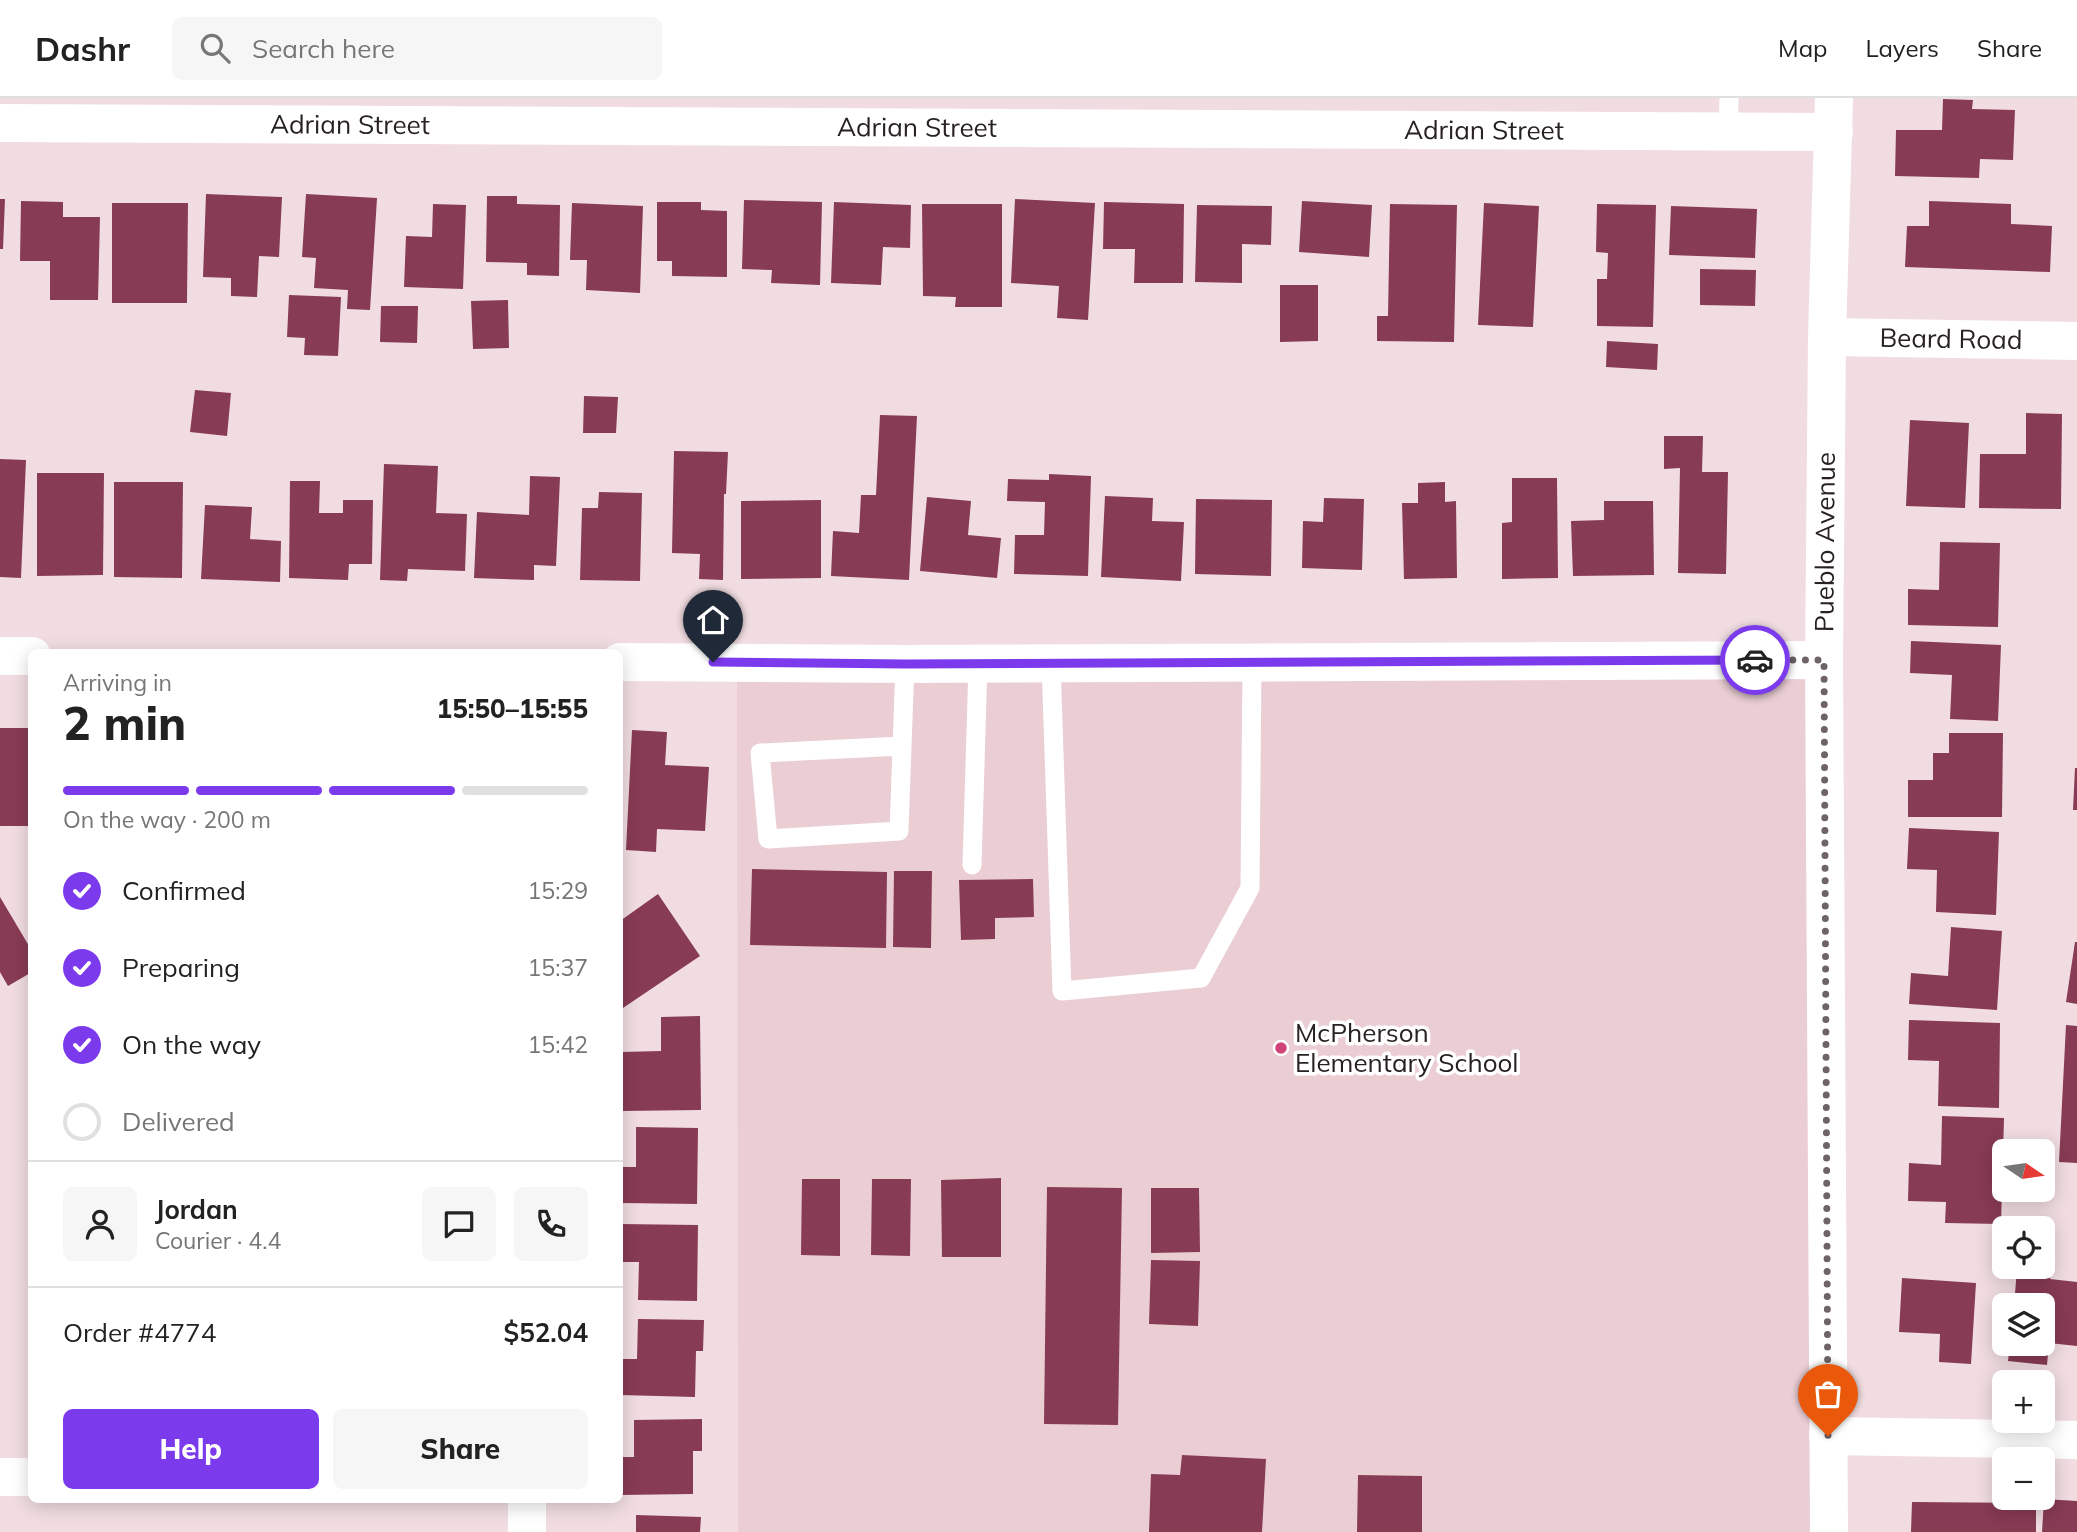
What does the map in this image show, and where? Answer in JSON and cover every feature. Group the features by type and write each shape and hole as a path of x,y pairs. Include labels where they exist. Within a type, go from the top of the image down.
{"street":[{"name":"Adrian Street","path":"0,123 1834,115"},
{"name":"Pueblo Avenue","path":"1829,1532 1824,660 1827,337 1834,115"},
{"name":"Beard Road","path":"1827,337 2077,341"},
{"path":"0,656 28,656"},
{"path":"623,662 978,664 1824,660"},
{"path":"1828,1436 2077,1440"},
{"path":"0,1477 28,1477"},
{"path":"527,1503 527,1532"}],"lane":[{"path":"1051,663 1062,991 1201,978 1250,888 1252,663"},
{"path":"902,746 760,753 768,839 899,831 905,664"},
{"path":"972,866 978,664"}],"shaded area":[{"name":"McPherson Elementary School","path":"1824,660 1829,1532 738,1532 737,663"}],"building":[{"path":"1943,99 1973,100 1972,109 2015,110 2013,160 1980,159 1979,178 1895,176 1896,130 1942,130"},
{"path":"206,194 282,197 279,257 259,256 257,297 231,296 231,278 203,277"},
{"path":"306,194 377,198 370,310 347,309 348,290 314,288 316,258 302,257"},
{"path":"487,196 517,196 517,204 560,205 559,276 527,275 527,263 486,262"},
{"path":"0,199 5,199 3,249 0,249"},
{"path":"1015,199 1095,203 1088,320 1057,318 1059,286 1011,283"},
{"path":"744,200 822,202 820,285 771,283 772,270 742,269"},
{"path":"21,201 63,202 63,217 100,217 98,300 50,300 50,261 20,261"},
{"path":"1302,201 1372,205 1369,257 1299,252"},
{"path":"1929,201 2011,204 2011,224 2052,226 2050,272 1905,267 1907,226 1929,226"},
{"path":"657,202 701,202 701,210 727,211 727,277 672,276 672,261 657,261"},
{"path":"834,202 911,205 910,248 883,247 881,285 831,283"},
{"path":"1104,202 1184,204 1183,283 1134,283 1135,249 1103,249"},
{"path":"112,203 188,203 187,303 112,303"},
{"path":"572,203 643,206 640,293 586,290 587,260 570,260"},
{"path":"1484,203 1539,206 1533,327 1478,325"},
{"path":"433,204 466,205 463,289 404,287 406,236 432,237"},
{"path":"922,204 1002,204 1002,307 955,307 956,297 923,296"},
{"path":"1390,204 1457,205 1454,342 1377,341 1377,316 1388,316"},
{"path":"1597,204 1656,205 1653,327 1597,326 1597,279 1607,279 1608,253 1596,252"},
{"path":"1197,205 1272,206 1271,245 1242,244 1242,283 1195,282"},
{"path":"1671,206 1757,209 1755,258 1669,255"},
{"path":"1700,269 1756,270 1755,306 1700,305"},
{"path":"1280,285 1318,285 1318,341 1280,342"},
{"path":"289,295 341,297 338,356 304,355 305,338 287,337"},
{"path":"508,300 509,348 473,349 471,301"},
{"path":"381,306 418,306 417,343 380,342"},
{"path":"1607,341 1658,344 1657,370 1606,367"},
{"path":"195,390 231,393 227,436 190,432"},
{"path":"584,396 618,397 616,433 583,433"},
{"path":"2026,413 2062,414 2061,509 1979,508 1980,454 2026,454"},
{"path":"880,415 917,416 909,580 831,576 833,531 859,533 861,495 876,495"},
{"path":"1910,420 1969,423 1965,508 1906,506"},
{"path":"1664,436 1703,436 1702,472 1728,472 1726,574 1678,573 1680,468 1664,469"},
{"path":"674,451 728,452 724,494 723,580 699,579 700,554 672,553"},
{"path":"0,459 26,460 21,578 0,577"},
{"path":"384,464 438,466 436,513 467,514 465,571 408,569 407,581 380,580"},
{"path":"37,473 104,473 103,575 37,576"},
{"path":"1049,474 1091,476 1088,576 1014,574 1015,535 1044,535 1045,502 1007,501 1008,479 1049,480"},
{"path":"530,476 560,477 556,566 534,565 534,580 474,578 477,512 529,515"},
{"path":"1512,478 1557,478 1558,578 1502,579 1502,523 1512,522"},
{"path":"290,481 320,481 319,513 343,513 343,500 373,500 372,564 349,564 348,580 289,578"},
{"path":"114,482 183,482 182,578 114,577"},
{"path":"1445,482 1445,502 1456,501 1457,578 1404,579 1402,503 1418,503 1418,483"},
{"path":"599,492 642,493 640,581 580,580 582,508 598,508"},
{"path":"1105,496 1153,498 1152,521 1184,522 1181,581 1101,577"},
{"path":"927,497 971,501 968,535 1001,538 997,578 920,571"},
{"path":"1324,498 1364,499 1362,570 1302,568 1303,521 1323,522"},
{"path":"1196,499 1272,500 1271,576 1195,574"},
{"path":"821,500 821,578 741,579 741,501"},
{"path":"1604,501 1653,501 1654,575 1573,576 1571,521 1604,520"},
{"path":"205,505 252,507 250,539 281,541 280,582 201,579"},
{"path":"1940,542 2000,543 1998,627 1908,625 1908,589 1939,590"},
{"path":"1911,641 2001,645 1998,721 1950,719 1952,675 1910,673"},
{"path":"0,728 28,728 28,826 0,826"},
{"path":"632,730 667,732 665,765 709,767 705,831 657,829 656,852 626,850"},
{"path":"1949,733 2003,733 2002,817 1908,817 1908,780 1933,780 1933,753 1949,753"},
{"path":"2075,768 2077,810 2073,810"},
{"path":"1909,828 1999,832 1996,915 1936,912 1937,870 1907,869"},
{"path":"752,869 887,872 886,948 750,945"},
{"path":"894,871 932,871 931,948 893,947"},
{"path":"1033,879 1034,917 995,918 995,939 961,940 959,880"},
{"path":"658,894 700,956 623,1008 623,919"},
{"path":"0,897 28,944 28,974 8,986 0,972"},
{"path":"1951,927 2002,931 1997,1010 1909,1004 1911,973 1948,976"},
{"path":"2077,942 2077,1004 2066,1002"},
{"path":"700,1016 701,1110 623,1111 623,1052 661,1051 661,1017"},
{"path":"1909,1020 2000,1023 1999,1108 1938,1106 1939,1061 1908,1060"},
{"path":"2066,1025 2077,1026 2077,1163 2059,1162"},
{"path":"1942,1116 2004,1118 2003,1139 1992,1139 1992,1202 2002,1202 2001,1216 1992,1216 1992,1224 1945,1223 1946,1202 1908,1201 1909,1163 1941,1165"},
{"path":"636,1127 698,1128 697,1204 623,1203 623,1167 636,1167"},
{"path":"1001,1178 1001,1257 942,1257 941,1180"},
{"path":"802,1179 840,1179 840,1256 801,1255"},
{"path":"872,1179 911,1179 910,1256 871,1255"},
{"path":"1047,1187 1122,1188 1118,1425 1044,1424"},
{"path":"1151,1188 1199,1188 1200,1252 1151,1253"},
{"path":"623,1224 698,1225 697,1301 638,1300 639,1262 623,1262"},
{"path":"1151,1260 1200,1261 1198,1326 1149,1324"},
{"path":"1902,1278 1976,1283 1971,1364 1939,1362 1940,1334 1899,1332"},
{"path":"2016,1279 2077,1282 2077,1346 2055,1344 2055,1293 2015,1293"},
{"path":"638,1319 704,1320 703,1351 696,1351 695,1397 623,1395 623,1359 637,1359"},
{"path":"2009,1356 2048,1356 2047,1365 2008,1361"},
{"path":"702,1419 702,1451 693,1451 693,1494 623,1495 623,1457 634,1457 634,1420"},
{"path":"1182,1455 1266,1459 1262,1532 1149,1532 1151,1474 1180,1475"},
{"path":"1358,1475 1422,1476 1422,1532 1357,1532"},
{"path":"2055,1500 2077,1501 2077,1532 2042,1532 2043,1510 2055,1510"},
{"path":"1912,1502 1992,1503 1992,1510 2036,1510 2036,1532 1911,1532"},
{"path":"636,1515 701,1517 700,1532 636,1532"}],"way so far":[{"path":"1755,660 1824,660 1828,1436"}],"place":[{"name":"McPherson Elementary School","path":"1281,1048"}],"route":[{"path":"713,662 905,664 1755,660"}]}
